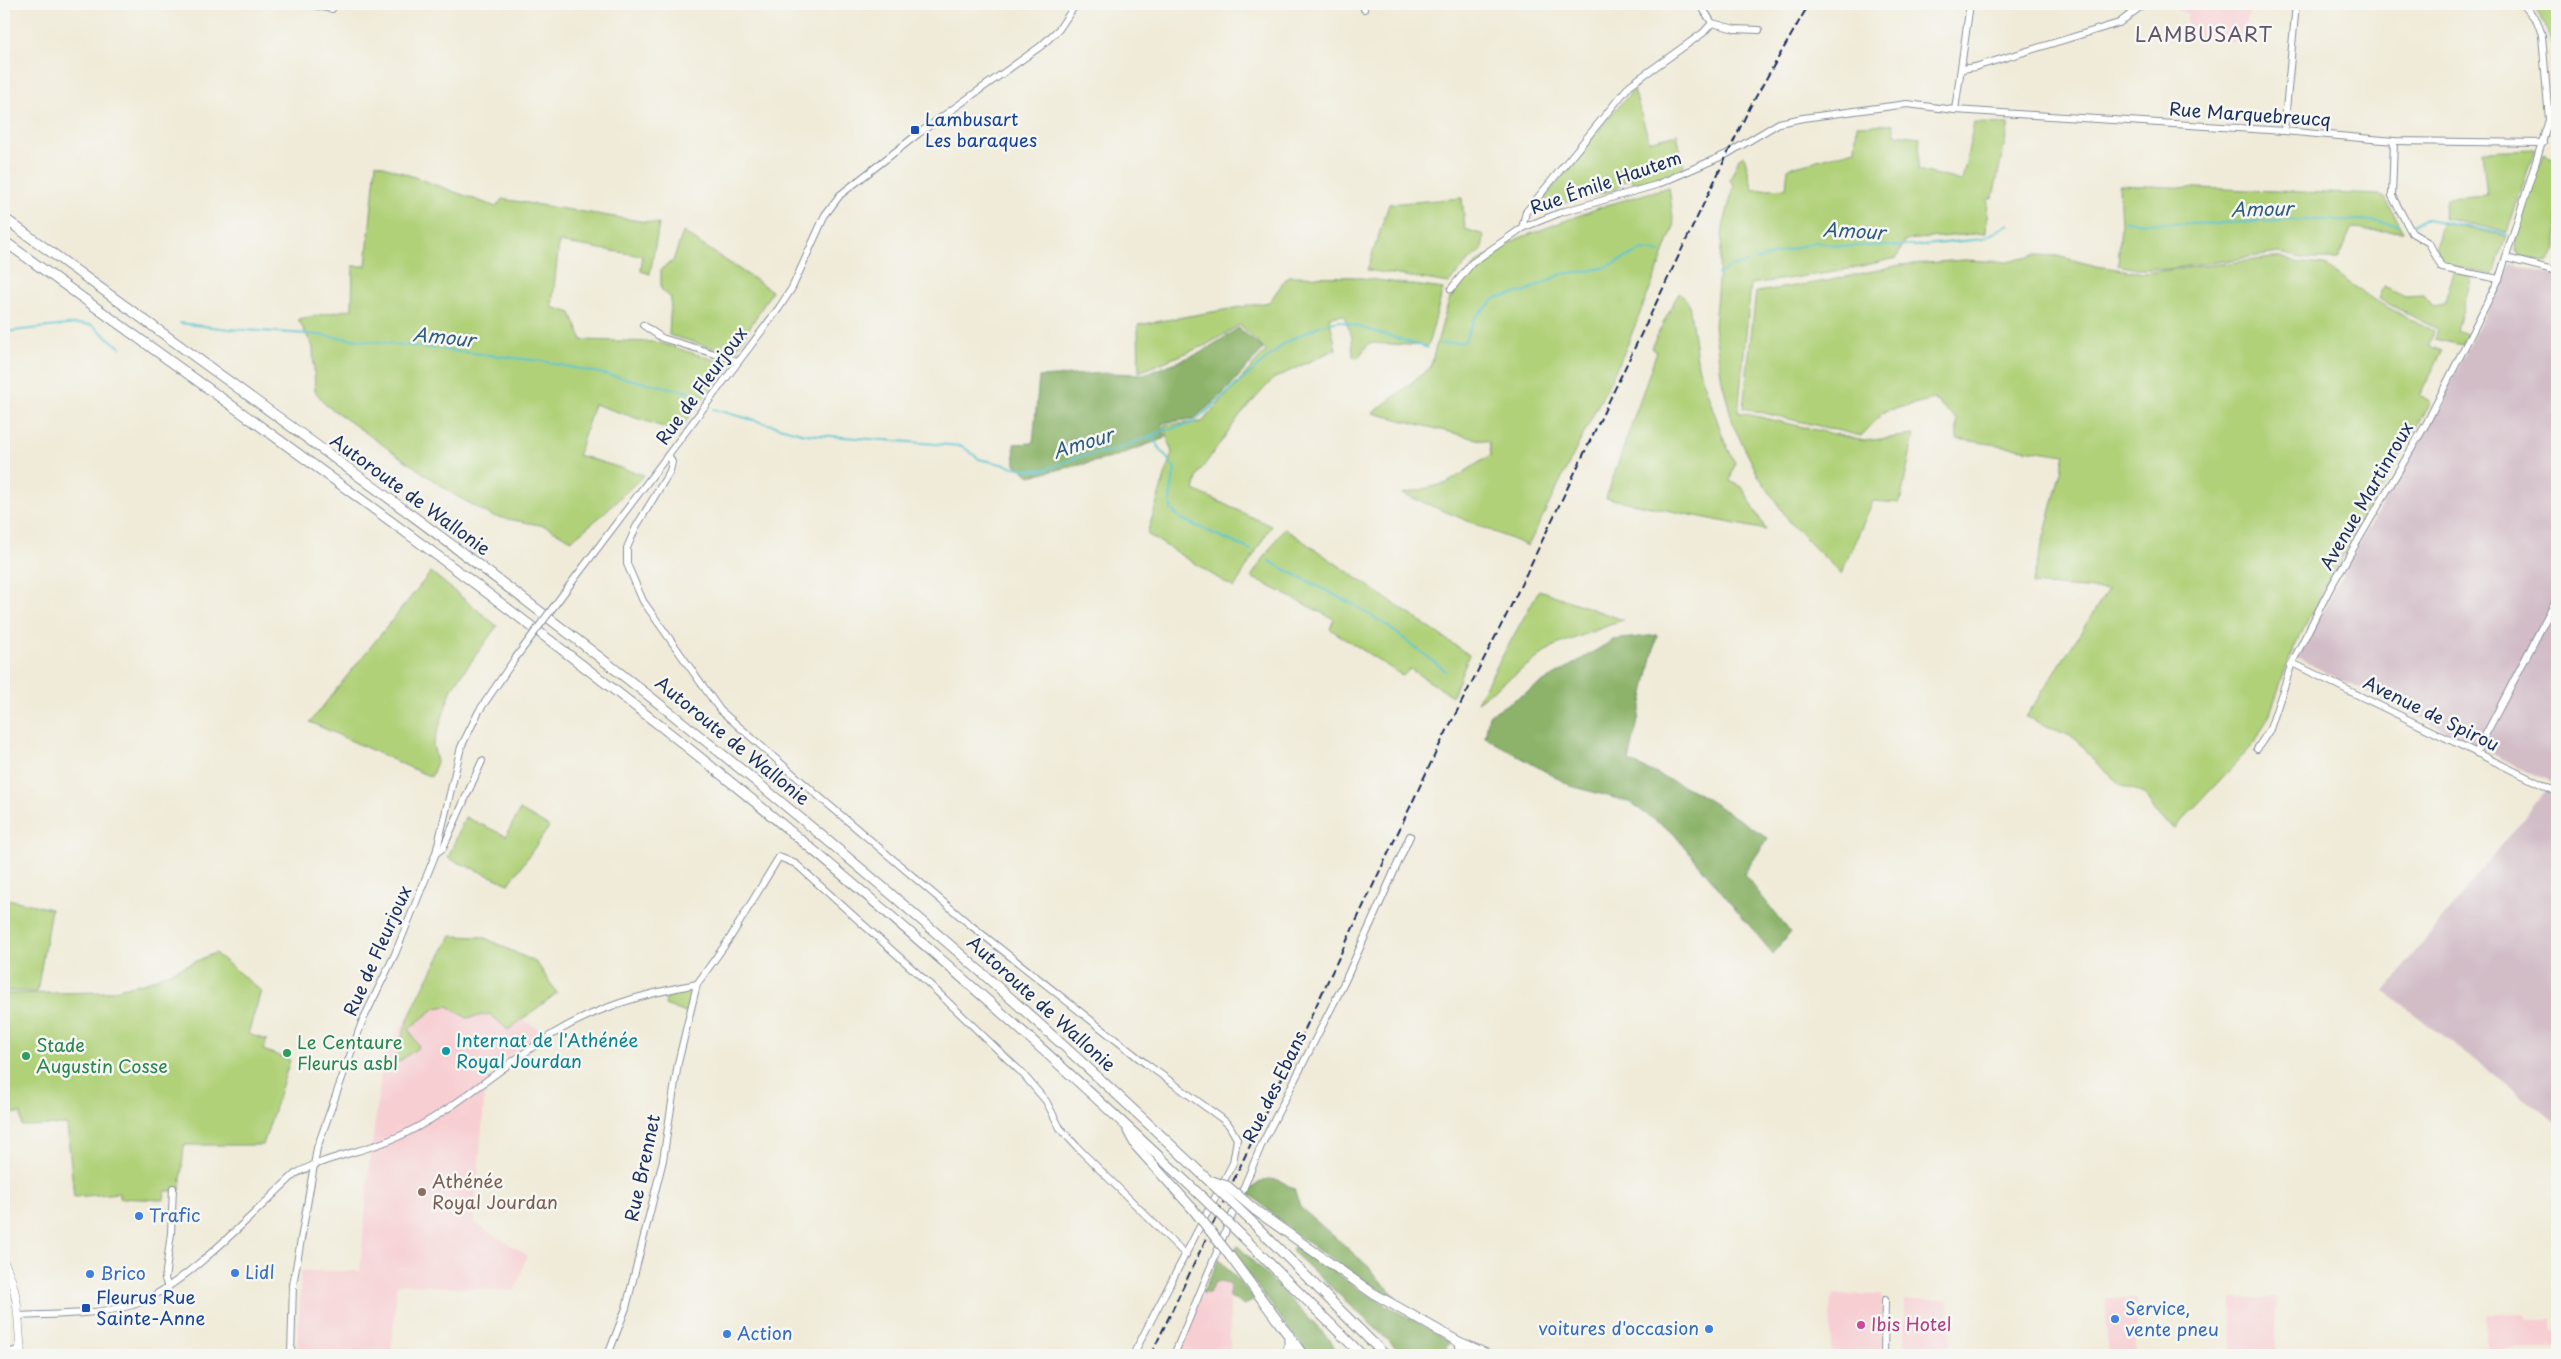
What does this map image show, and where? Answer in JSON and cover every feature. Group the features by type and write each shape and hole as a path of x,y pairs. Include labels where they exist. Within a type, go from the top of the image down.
{"highway":[{"name":"Autoroute de Wallonie","path":"4,218 442,538 686,724 836,846 952,945 1127,1103 1250,1220 1385,1355"},
{"name":"Autoroute de Wallonie","path":"4,240 431,551 674,737 912,933 1123,1122 1362,1355"},
{"path":"1123,1122 1136,1146 1192,1208 1303,1355"},
{"path":"1206,1178 1227,1186 1255,1210 1341,1272 1412,1317 1459,1342 1489,1355"},
{"path":"1284,1355 1289,1348 1289,1334"},
{"path":"1459,1342 1464,1355"}],"main road":[{"path":"4,1263 12,1277 19,1316 20,1352"}],"street":[{"path":"308,4 332,10 334,4"},
{"name":"Rue de Fleurjoux","path":"291,1355 293,1286 313,1164 337,1089 362,1022 395,954 436,853 461,746 479,711 514,660 669,456 792,288 825,215 840,195 911,139 1041,46 1058,28 1076,4"},
{"path":"1700,4 1712,23 1735,29 1759,30"},
{"path":"1954,110 1962,69 1970,4"},
{"path":"1962,69 2119,23 2144,4"},
{"path":"2284,131 2296,4"},
{"name":"Avenue Martinroux","path":"2257,749 2270,729 2292,663 2329,590 2426,424 2499,279 2549,120 2542,35 2537,21 2523,4"},
{"path":"1522,228 1526,212 1630,85 1703,33 1712,23"},
{"name":"Rue Émile Hautem","path":"1451,289 1472,263 1522,228 1562,212 1656,185 1727,154 1779,123 1907,104 1954,110"},
{"name":"Rue Marquebreucq","path":"1954,110 2284,131 2394,141 2543,143"},
{"path":"2394,141 2392,196 2412,233 2429,243 2442,268 2499,279"},
{"path":"2506,258 2557,271"},
{"path":"643,325 662,338 738,361"},
{"path":"669,456 672,462 670,471 636,527 627,548 627,564 643,601 720,710 968,923 1145,1063 1222,1118 1234,1132 1237,1148 1233,1163 1133,1355"},
{"path":"2476,753 2557,598"},
{"name":"Avenue de Spirou","path":"2292,663 2557,792"},
{"name":"Rue de Fleurjoux","path":"436,853 444,848 482,761"},
{"name":"Rue des Ebans","path":"1174,1355 1261,1146 1345,981 1410,836"},
{"path":"19,1316 109,1310 134,1304 168,1288 295,1174 313,1164 375,1147 408,1132 450,1107 543,1040 575,1022 614,1004 655,992 697,984 730,938 779,857 789,860 876,935 997,1048 1046,1101 1060,1128 1077,1147 1186,1255"},
{"name":"Rue Brennet","path":"608,1355 626,1308 663,1160 678,1063 697,984"},
{"path":"168,1288 165,1279 171,1233 172,1188"},
{"path":"1884,1355 1885,1300"},
{"path":"4,1354 20,1352"}],"shaded area":[{"path":"2179,4 2250,4 2250,11 2240,42 2187,39 2187,13 2178,11"},
{"path":"2511,264 2557,276 2557,1123 2384,991 2552,783 2297,658 2355,551 2423,435"},
{"name":"Athénée Royal Jourdan","path":"448,994 496,1006 544,1031 494,1065 485,1092 474,1223 527,1255 515,1291 397,1284 391,1355 297,1355 301,1271 360,1271 370,1160 383,1060 408,1015"},
{"path":"1215,1282 1230,1283 1230,1354 1184,1355 1184,1351 1177,1347 1202,1294 1209,1293"},
{"path":"1835,1294 1881,1295 1883,1314 1881,1351 1831,1351 1830,1301"},
{"path":"2106,1298 2137,1298 2135,1351 2107,1351"},
{"path":"2231,1298 2276,1298 2276,1352 2231,1352"},
{"path":"1904,1300 1949,1300 1951,1353 1904,1353"},
{"path":"2486,1314 2526,1314 2527,1320 2552,1318 2553,1331 2557,1331 2557,1349 2487,1350"}],"green space":[{"path":"2532,4 2557,4 2557,45 2551,43 2545,24"},
{"path":"1634,90 1649,141 1677,134 1684,167 1648,183 1633,182 1631,179 1621,182 1618,189 1545,208 1536,208 1608,118"},
{"path":"1974,123 2009,124 1993,197 1988,199 1986,233 1905,240 1897,258 1835,272 1751,284 1738,412 1864,441 1914,435 1900,503 1873,501 1841,574 1792,525 1759,477 1734,427 1722,381 1714,326 1723,227 1734,185 1730,180 1739,158 1744,155 1753,190 1786,188 1788,168 1855,150 1857,125 1893,124 1895,134 1920,137 1918,170 1962,181"},
{"path":"2535,149 2507,232 2443,218 2446,198 2487,195 2482,151"},
{"path":"2543,154 2557,160 2557,250 2548,262 2521,257 2515,248 2517,230"},
{"path":"376,163 496,207 502,199 659,224 650,274 641,271 642,256 559,242 552,307 571,313 582,340 657,342 728,364 678,432 594,404 578,455 644,475 601,516 572,540 545,526 492,516 453,494 326,405 315,391 313,347 298,319 352,309 353,266 366,266"},
{"path":"2119,185 2379,195 2385,198 2404,232 2351,229 2338,259 2308,259 2279,253 2168,269 2137,269 2118,265 2121,224"},
{"path":"1669,187 1674,226 1658,269 1623,355 1528,546 1403,494 1447,483 1491,455 1489,442 1373,413 1430,368 1449,300 1477,262 1517,239 1604,206"},
{"path":"1462,198 1465,229 1484,235 1482,250 1466,263 1449,283 1367,270 1389,204"},
{"path":"2442,223 2506,236 2493,275 2444,265 2436,248"},
{"path":"683,232 772,291 737,348 726,352 669,335 671,298 661,289 661,269 673,261"},
{"path":"2037,255 2058,256 2096,266 2144,273 2281,257 2294,262 2324,265 2374,300 2433,331 2429,346 2442,351 2420,395 2431,402 2328,581 2291,654 2269,716 2255,743 2175,828 2156,813 2144,794 2122,786 2092,759 2077,739 2026,717 2108,590 2032,584 2065,455 1957,439 1957,420 1934,399 1885,411 1861,436 1743,408 1756,292 1827,281 1900,265 1964,260 2007,262"},
{"path":"2454,272 2472,277 2457,330 2467,334 2462,345 2434,339 2437,329 2379,299 2384,286 2405,296 2424,295 2433,306 2444,304"},
{"path":"1288,276 1354,277 1443,289 1428,346 1369,343 1358,358 1353,357 1352,337 1344,315 1329,317 1336,349 1273,379 1240,415 1198,474 1194,490 1271,526 1234,588 1147,534 1172,453 1164,425 1202,422 1266,351 1240,325 1206,345 1139,372 1138,325 1269,302"},
{"path":"1679,292 1689,303 1698,366 1724,440 1735,463 1730,481 1742,487 1766,530 1606,498 1657,351 1651,348"},
{"path":"1239,328 1263,349 1225,392 1194,419 1162,423 1165,438 1111,458 1030,476 1015,464 1014,444 1033,443 1039,377 1107,373 1145,374 1200,353"},
{"path":"1284,528 1469,655 1452,696 1410,669 1403,676 1330,629 1334,619 1251,577"},
{"path":"431,572 497,626 452,688 433,745 437,762 431,777 310,722"},
{"path":"1539,590 1623,620 1554,646 1477,702"},
{"path":"1657,635 1629,761 1696,792 1768,838 1744,874 1790,932 1773,954 1673,833 1629,802 1571,786 1485,737 1489,715 1613,640"},
{"path":"520,810 549,827 509,884 448,858 465,817 506,836"},
{"path":"4,898 51,909 37,992 4,991"},
{"path":"451,936 483,937 537,963 557,993 508,1030 490,1014 467,1018 448,1006 435,1008 409,1029 419,1047 394,1065 410,1015"},
{"path":"215,953 261,991 248,1034 267,1040 263,1050 290,1060 263,1145 184,1145 180,1191 165,1191 164,1200 119,1198 119,1193 74,1197 67,1125 22,1126 21,1113 4,1114 4,994 106,992 147,982"},
{"path":"692,989 686,1013 665,1005 668,991"},
{"path":"1269,1179 1279,1180 1294,1189 1300,1207 1369,1267 1397,1300 1339,1265 1294,1233 1249,1193 1256,1184"},
{"path":"1297,1245 1360,1290 1446,1339 1449,1343 1444,1352 1403,1354 1293,1252 1292,1249"},
{"path":"1238,1246 1331,1341 1335,1349 1329,1355 1308,1354 1232,1253"},
{"path":"1219,1259 1254,1298 1251,1302 1244,1305 1230,1297 1230,1283 1215,1282 1209,1293 1202,1293"}],"waterway":[{"name":"Amour","path":"2413,225 2426,219 2507,234"},
{"name":"Amour","path":"2125,221 2197,224 2347,220 2399,225"},
{"name":"Amour","path":"1756,260 1815,242 1843,246 1915,246 1983,239 2009,224"},
{"name":"Amour","path":"1440,344 1464,342 1475,318 1496,298 1524,292 1562,274 1609,266 1641,250 1660,252"},
{"name":"Amour","path":"1717,275 1730,267 1747,263"},
{"name":"Amour","path":"713,409 805,434 962,446 979,459 1028,470 1044,470 1078,457 1115,450 1163,431 1193,423 1286,342 1321,325 1340,321 1428,348"},
{"name":"Amour","path":"180,323 228,329 308,334 541,361 685,391 701,399"},
{"name":"Amour","path":"4,332 76,324 92,325 121,348"},
{"path":"1151,436 1175,469 1170,498 1171,509 1181,519 1251,550"},
{"path":"1269,561 1356,606 1386,625 1446,671"}],"railway":[{"path":"1151,1355 1437,750 1508,612 1750,107 1809,4"}],"place":[{"name":"Lambusart Les baraques","path":"915,130"},
{"name":"Internat de l'Athénée Royal Jourdan","path":"446,1051"},
{"name":"Le Centaure Fleurus asbl","path":"287,1053"},
{"name":"Stade Augustin Cosse","path":"26,1056"},
{"name":"Athénée Royal Jourdan","path":"422,1192"},
{"name":"Trafic","path":"139,1216"},
{"name":"Lidl","path":"235,1273"},
{"name":"Brico","path":"90,1274"},
{"name":"Fleurus Rue Sainte-Anne","path":"86,1308"},
{"name":"Service, vente pneu","path":"2115,1319"},
{"name":"Ibis Hotel","path":"1861,1325"},
{"name":"voitures d'occasion","path":"1709,1329"},
{"name":"Action","path":"727,1334"}],"district":[{"name":"LAMBUSART","path":"2204,35"}]}
